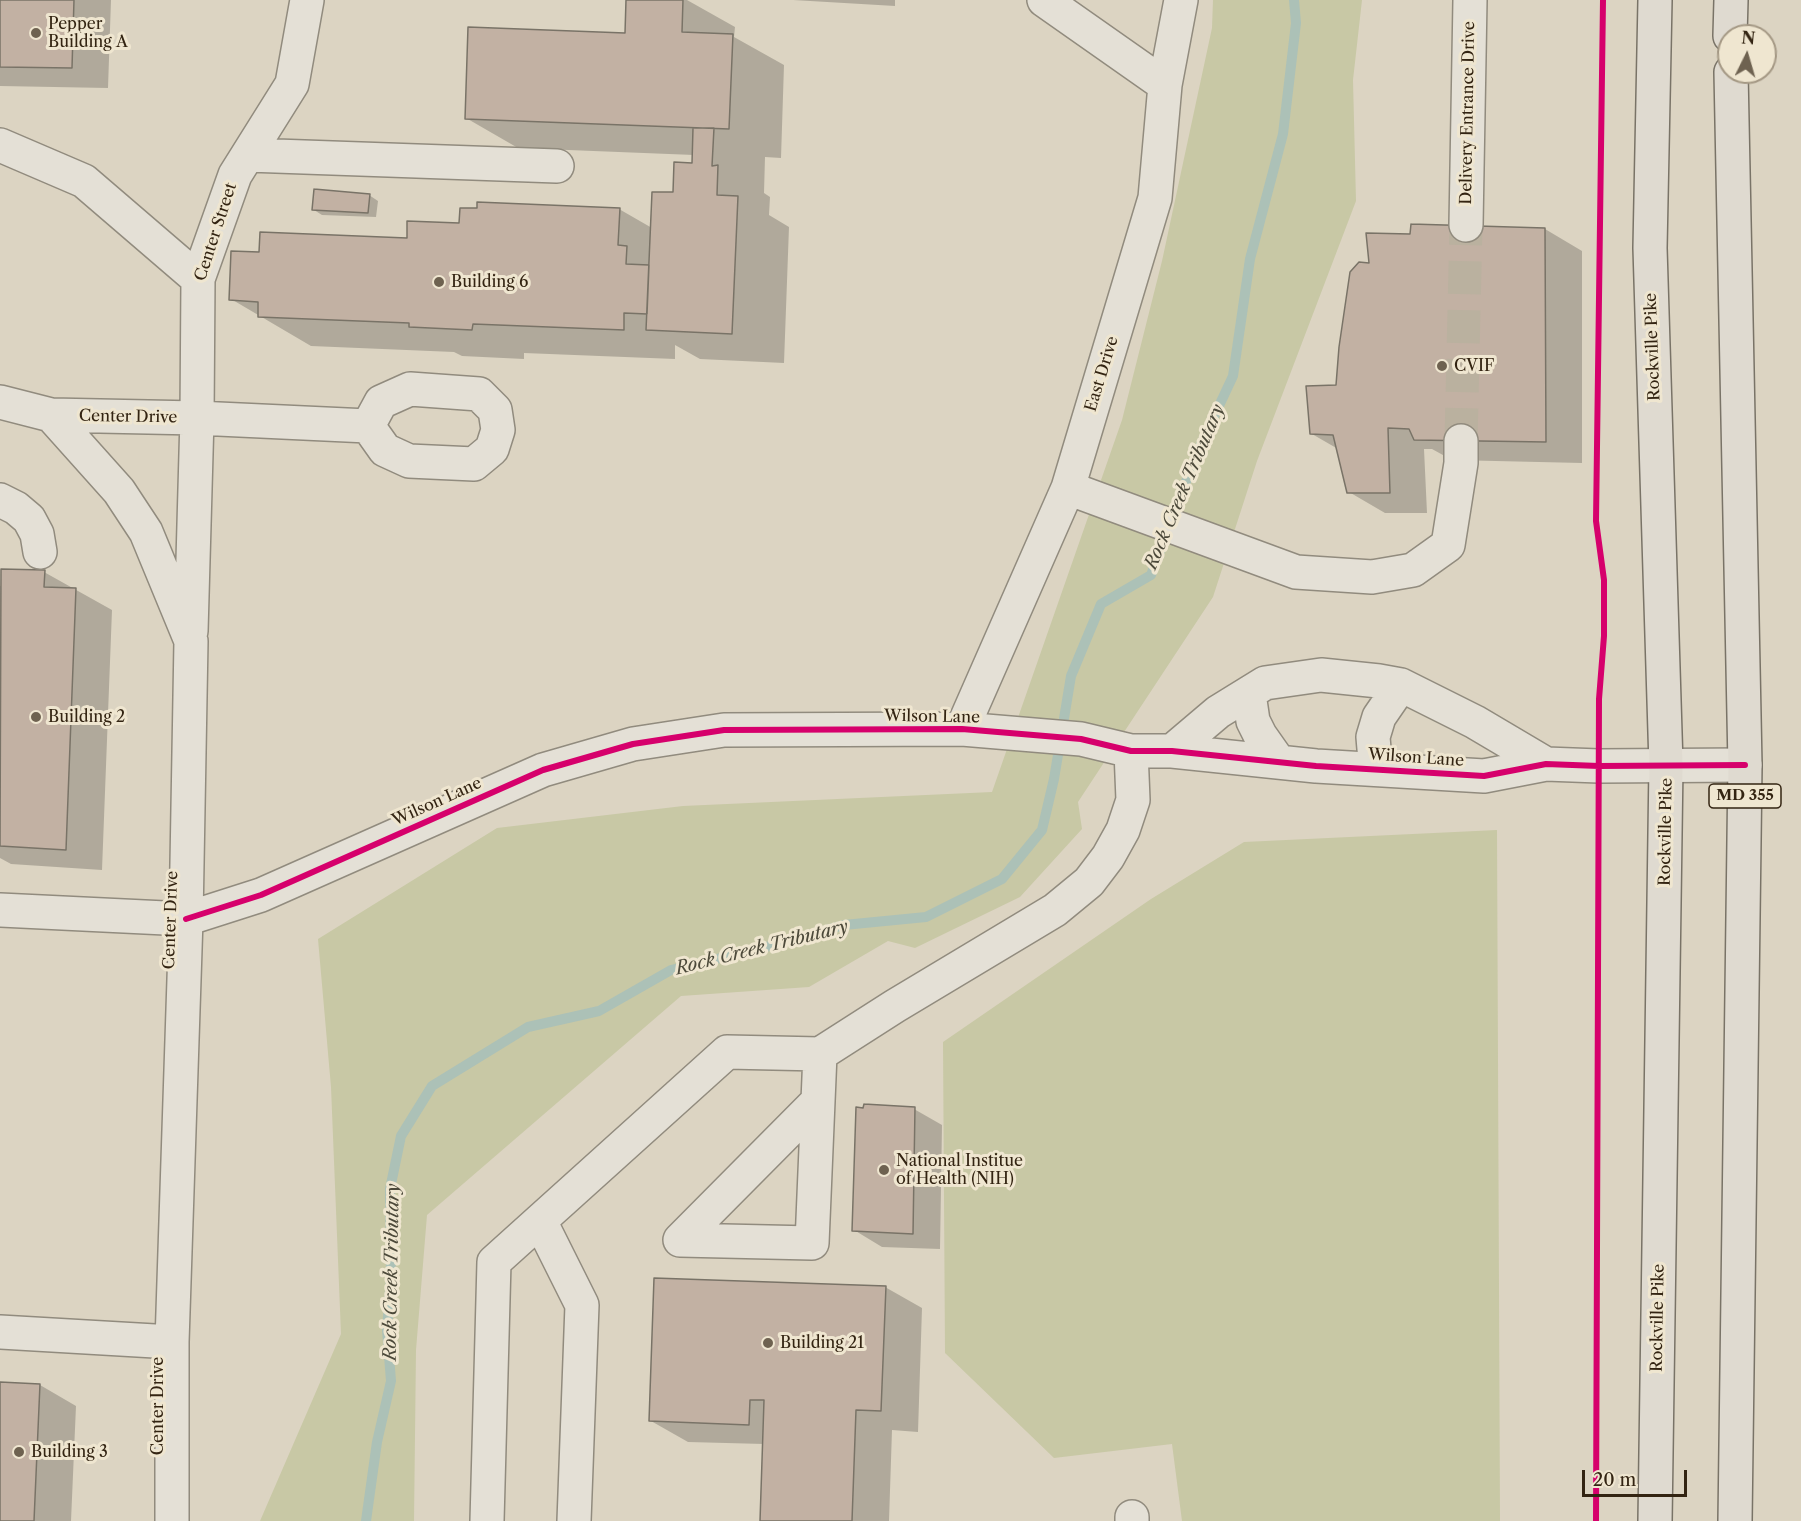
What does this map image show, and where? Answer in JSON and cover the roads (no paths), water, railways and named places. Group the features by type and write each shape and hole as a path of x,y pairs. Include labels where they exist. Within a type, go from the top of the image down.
{"main road":[{"name":"Rockville Pike","path":"1655,0 1650,248 1666,765 1655,1521"},
{"name":"MD 355","path":"1731,84 1745,765 1735,1521"}],"street":[{"name":"Center Street","path":"197,418 198,279 235,175 292,84 307,0"},
{"path":"1044,0 1165,85"},
{"name":"East Drive","path":"962,729 1068,488 1155,198 1165,85 1180,0"},
{"name":"Delivery Entrance Drive","path":"1466,225 1470,0"},
{"path":"0,145 84,181 198,279"},
{"path":"248,155 556,166"},
{"name":"Center Drive","path":"0,402 51,416 197,418 186,919 172,1342 172,1521"},
{"name":"Center Drive","path":"51,416 119,491 146,532 191,641"},
{"path":"197,418 368,426"},
{"path":"1068,488 1296,572 1372,577 1413,570 1448,545 1461,464 1461,441"},
{"path":"0,500 16,508 29,519 37,534 40,552"},
{"path":"1172,751 1218,712 1265,683 1321,675 1401,685 1475,722 1546,764"},
{"path":"1382,770 1374,749 1373,737 1379,717 1401,685"},
{"path":"1249,694 1253,722 1280,762"},
{"name":"Wilson Lane","path":"186,919 261,895 543,770 633,744 724,730 962,729 1081,739 1131,751 1172,751 1280,762 1484,776 1546,764 1745,765"},
{"path":"487,1521 494,1262 727,1052 820,1054 1055,910 1089,882 1108,857 1123,830 1132,800 1131,751"},
{"path":"0,910 186,919"},
{"path":"818,1101 680,1240 812,1243 820,1054"},
{"path":"540,1221 582,1305 574,1521"},
{"path":"0,1332 172,1342"}],"waterway":[{"name":"Rock Creek Tributary","path":"366,1521 377,1442 391,1381 387,1330 391,1277 390,1189 401,1136 432,1086 528,1027 599,1011 671,970 844,925 926,917 1002,879 1042,830 1054,779 1071,676 1101,604 1151,575 1196,455 1233,376 1250,259 1283,134 1296,23 1294,0"}],"tunnel":[{"path":"1461,441 1466,225"}],"place":[{"name":"Pepper Building A","path":"36,33"},
{"name":"Building 6","path":"439,282"},
{"name":"CVIF","path":"1442,366"},
{"name":"Building 2","path":"36,717"},
{"name":"National Institue of Health (NIH)","path":"884,1170"},
{"name":"Building 21","path":"768,1343"},
{"name":"Building 3","path":"19,1452"}]}
